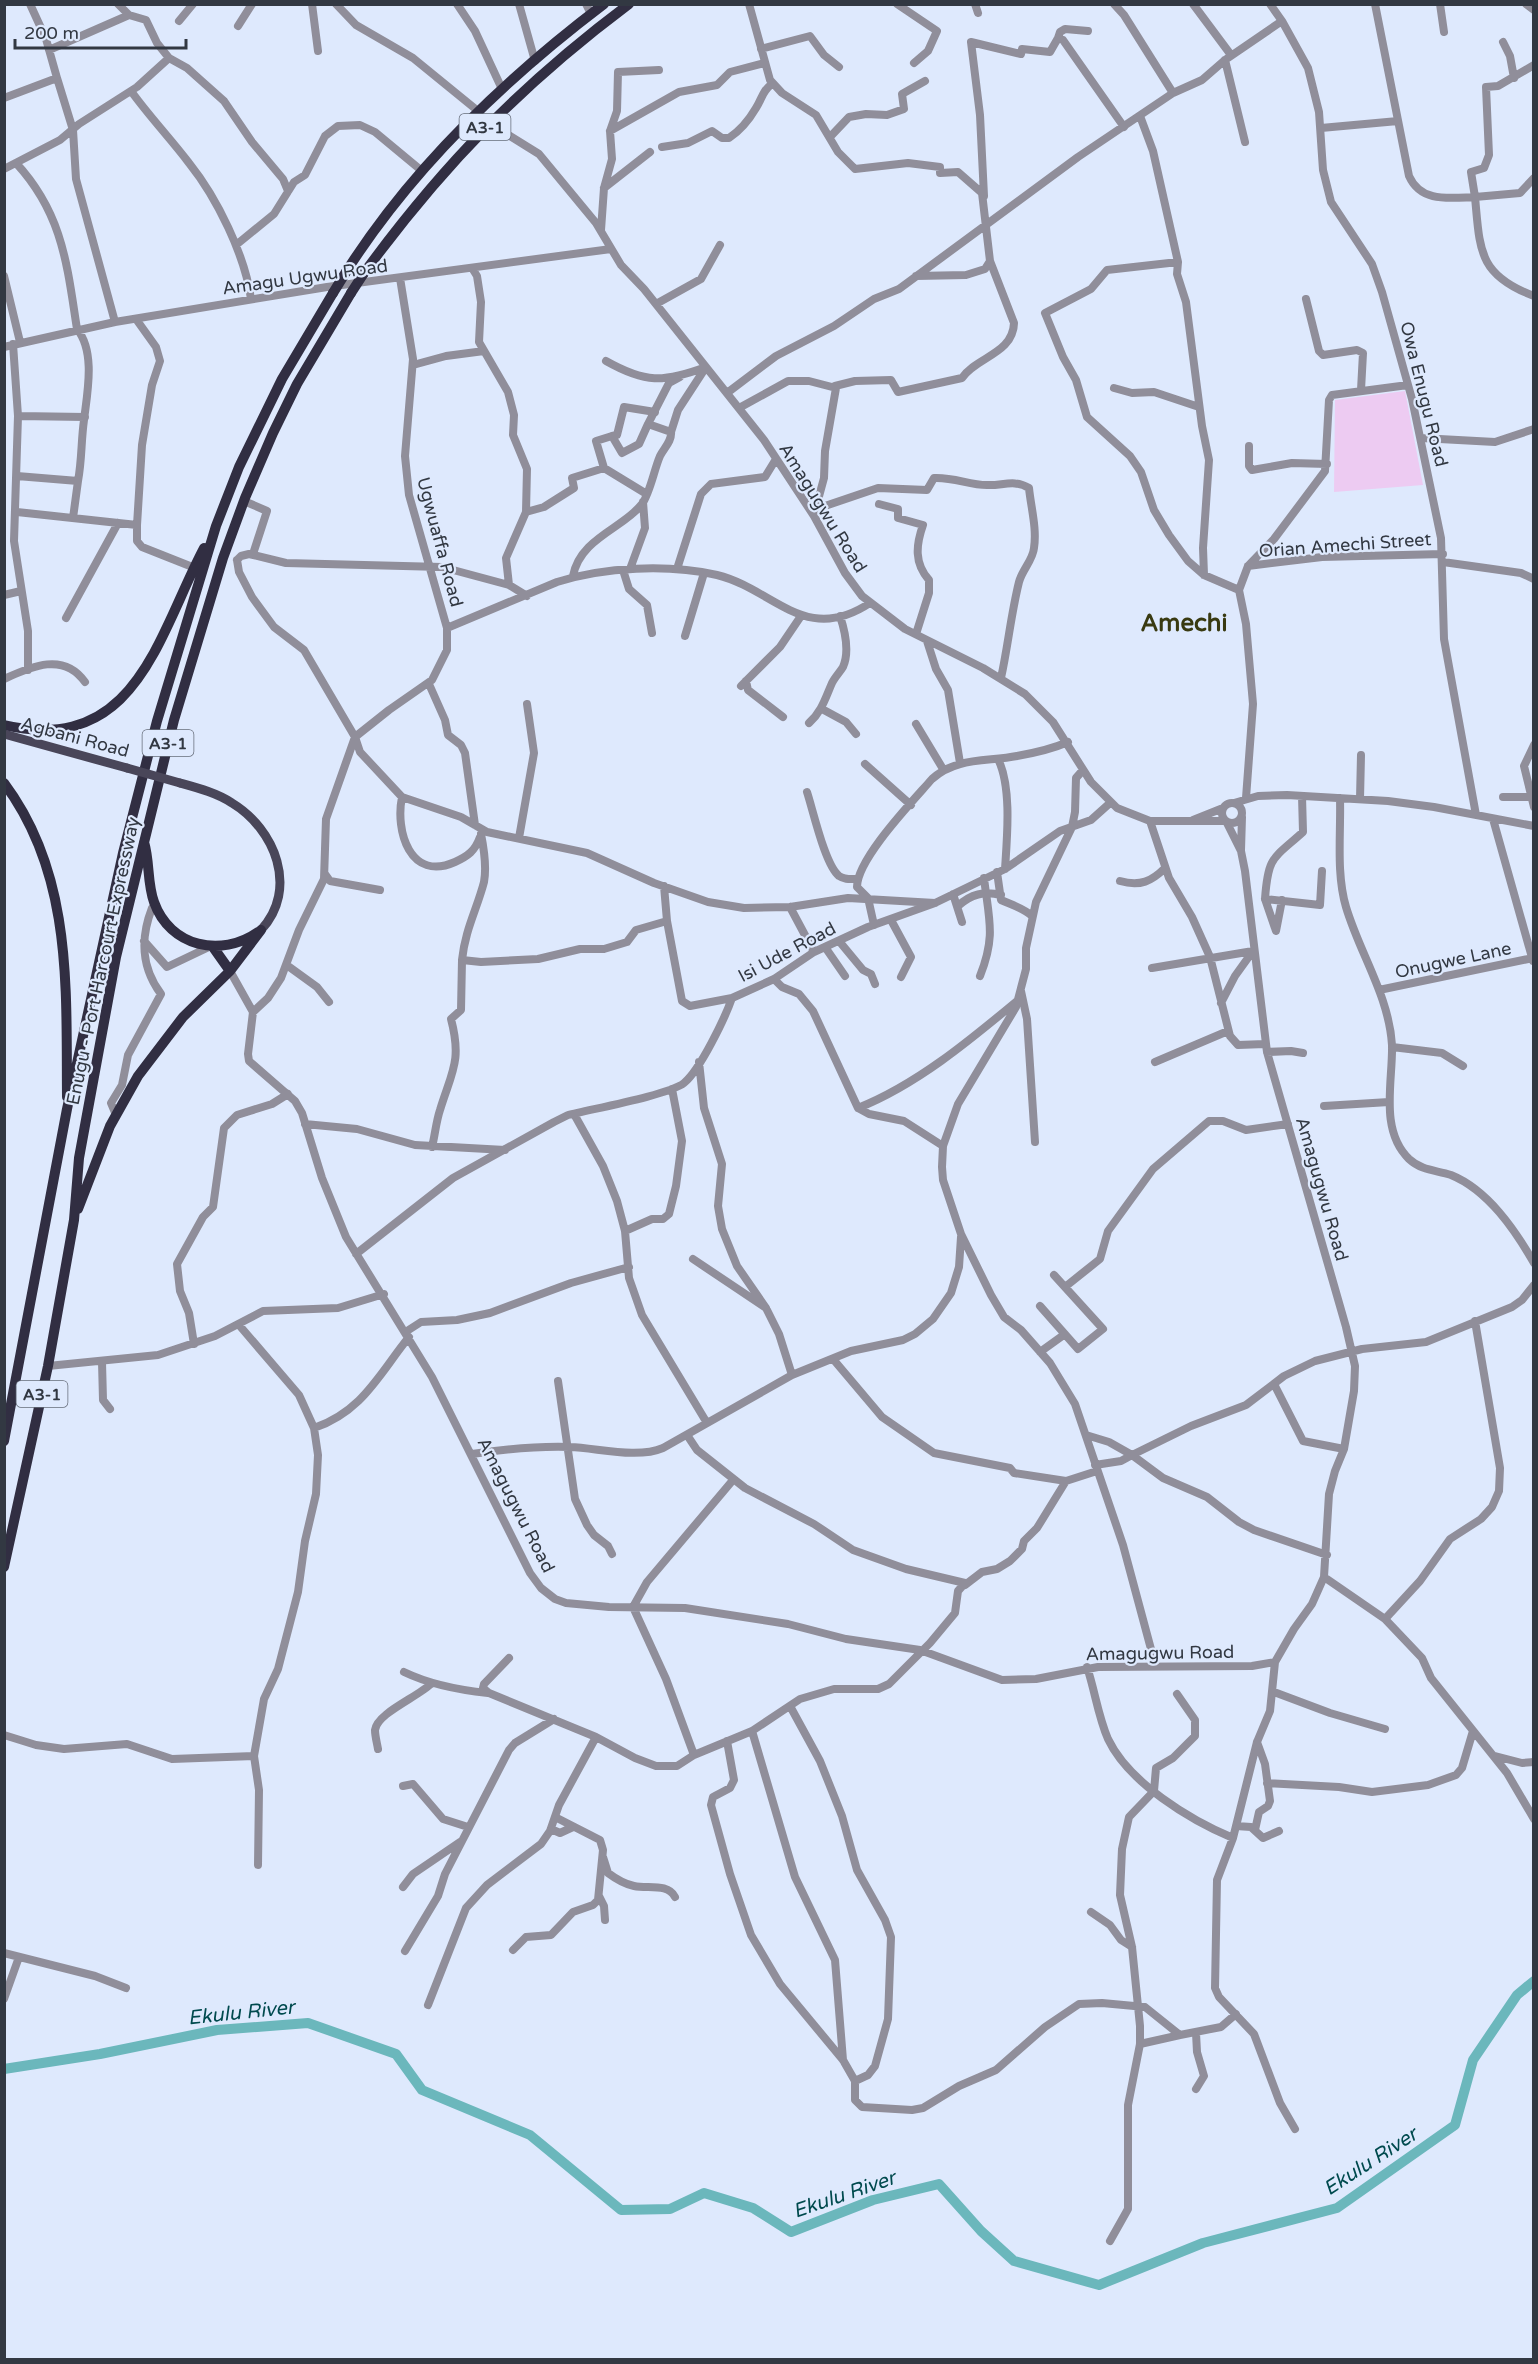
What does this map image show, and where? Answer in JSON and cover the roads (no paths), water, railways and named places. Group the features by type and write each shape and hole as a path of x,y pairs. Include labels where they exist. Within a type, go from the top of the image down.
{"highway":[{"name":"Enugu - Port Harcourt Expressway","path":"4,1441 67,1109 126,842 157,721 216,526 271,400 333,293 376,228 422,171 478,111 535,61 588,9 604,4"},
{"name":"Enugu - Port Harcourt Expressway","path":"4,1567 48,1366 74,1220 79,1158 104,1022 143,841 174,720 223,558 244,501 297,384 364,273 434,183 489,123 556,62 629,4"},
{"path":"4,726 38,730 80,723 109,709 125,696 147,668 216,526"},
{"path":"4,783 39,843 60,916 66,969 67,1109"},
{"path":"143,841 153,900 159,914 179,936 211,947 222,948 244,941 261,930"},
{"path":"74,1220 116,1115 161,1044 183,1017 230,971 261,930"},
{"path":"211,947 230,971"}],"main road":[{"name":"Agbani Road","path":"4,734 180,783 231,801 256,821 267,838 279,871 279,897 271,918 261,930"}],"street":[{"path":"30,4 50,50 72,130 76,179 115,322"},
{"path":"118,4 129,15 148,22 157,43 169,58 188,68 217,93 283,178 288,191"},
{"path":"179,21 193,4"},
{"path":"238,26 252,4"},
{"path":"312,4 318,51"},
{"path":"336,4 356,25 413,58 478,111"},
{"path":"457,4 475,31 502,89"},
{"path":"519,4 535,61"},
{"path":"749,4 772,84 816,115 838,152 855,169 908,163 940,167 940,173 958,172 984,197"},
{"path":"897,4 937,31 930,49 914,63"},
{"path":"975,4 978,13"},
{"path":"1114,4 1124,15 1173,93"},
{"path":"1192,4 1228,58 1245,142"},
{"name":"Owa Enugu Road","path":"1270,4 1308,68 1322,128 1323,170 1331,202 1372,264 1382,291 1408,385 1421,438 1443,558 1444,639 1476,815"},
{"path":"1375,4 1409,176 1419,192 1440,198 1520,193 1533,178"},
{"path":"1440,4 1444,32"},
{"path":"1526,4 1533,10"},
{"path":"50,50 129,15"},
{"path":"727,393 778,354 834,326 874,299 894,291 1078,157 1173,93 1202,80 1228,58 1282,21"},
{"path":"1088,31 1065,29 1059,32 1060,39 1124,127"},
{"path":"761,49 810,36 824,55 839,67"},
{"path":"739,408 788,381 809,381 835,387 855,381 891,380 898,392 916,390 962,378 969,368 988,359 1013,334 1014,323 990,261 980,115 971,42 1021,54 1022,49 1050,52 1060,39"},
{"path":"1503,42 1508,49 1514,78"},
{"path":"923,64 933,52 930,49"},
{"path":"4,169 51,146 131,91 169,58"},
{"path":"610,131 679,92 717,84 730,72 765,63"},
{"path":"1533,65 1498,86 1486,87 1489,155 1484,168 1471,172 1480,244 1488,267 1517,290 1533,296"},
{"path":"601,230 604,189 612,159 610,131 617,111 618,72 658,70"},
{"path":"4,98 57,78"},
{"path":"830,137 849,117 866,114 886,115 904,108 902,94 925,81"},
{"path":"662,147 688,143 712,131 722,138 729,138 749,119 758,106 764,90 772,84"},
{"path":"131,91 199,176 236,244 247,273 251,299"},
{"path":"1140,116 1153,150 1178,262 1177,274 1186,302 1199,407 1210,462 1203,548 1204,575"},
{"path":"1322,128 1398,121"},
{"name":"Amagugwu Road","path":"489,123 539,154 601,230 621,265 656,304 777,459 815,512 845,573 870,603 894,622 927,641 1001,678 1046,712 1068,742 1083,770 1110,804 1125,813 1150,821 1226,822"},
{"path":"236,244 274,213 295,181 305,175 328,131 344,124 360,125 375,132 422,171"},
{"path":"604,189 650,152"},
{"path":"16,163 45,200 59,232 67,263 77,329 83,336 88,372 83,455 73,518"},
{"path":"283,178 295,181"},
{"path":"656,304 701,279 720,244"},
{"name":"Amagu Ugwu Road","path":"13,344 77,329 251,299 611,249"},
{"path":"914,276 971,274 985,269 990,261"},
{"path":"1178,262 1107,270 1091,289 1045,313 1063,357 1076,380 1087,417 1130,456 1141,472 1160,522 1188,561 1204,575 1239,590 1246,624 1253,704 1250,797 1236,823 1226,822"},
{"path":"472,268 477,276 482,302 479,342 510,399 513,435 527,469 526,512 506,558 509,585"},
{"path":"4,276 13,344 18,416 17,512 14,541 28,631 28,670"},
{"name":"Ugwuaffa Road","path":"356,737 398,703 429,684 446,655 447,628 409,495 405,464 413,365 400,278"},
{"path":"1306,299 1319,351 1323,355 1357,350 1363,353 1361,390"},
{"path":"136,319 156,347 160,361 152,384 142,445 137,541 142,547 195,568"},
{"path":"413,365 446,356 484,351"},
{"path":"606,361 629,375 642,378 683,375"},
{"path":"612,436 622,453 639,444 669,383 706,367"},
{"path":"652,633 647,604 629,589 627,569 645,528 643,502 645,493 672,438 671,432 678,410 706,367"},
{"name":"Orian Amechi Street","path":"1239,590 1248,566 1274,539 1322,477 1327,464 1330,398 1334,393 1408,385"},
{"path":"815,512 824,478 825,451 834,407 835,387"},
{"path":"1114,388 1132,393 1154,392 1199,407"},
{"path":"645,493 604,468 596,441 617,435 624,407 655,412"},
{"path":"18,416 85,417"},
{"path":"648,424 671,432"},
{"path":"1421,438 1495,442 1533,429"},
{"path":"1249,446 1249,466 1252,470 1292,463 1327,464"},
{"path":"677,569 701,494 711,484 765,477 777,459"},
{"path":"526,512 544,507 574,488 572,478 604,468"},
{"path":"17,476 78,481"},
{"path":"815,512 878,488 927,490 934,478 952,477 987,485 1003,482 1024,484 1029,488 1035,528 1034,551 1022,572 1016,594 1001,678"},
{"path":"244,501 267,511 253,554"},
{"path":"573,576 580,558 597,539 643,502"},
{"path":"879,504 898,509 897,518 923,525 916,544 921,571 929,580 929,594 916,634"},
{"path":"17,512 137,525"},
{"path":"66,618 118,523"},
{"path":"4,534 14,541"},
{"path":"526,596 509,585 449,568 286,563 253,554 241,555 237,560 239,572 252,597 274,627 304,650 356,737 360,752 402,797 461,817 482,832 587,853 664,886 727,907 790,907 848,898 935,903"},
{"name":"Orian Amechi Street","path":"1248,566 1322,557 1443,558 1521,573 1533,579"},
{"path":"223,558 237,560"},
{"path":"447,628 573,576 627,569 677,569 732,580 801,616 813,618 840,616 870,603"},
{"path":"686,636 704,573"},
{"path":"4,594 21,591"},
{"path":"783,717 763,699 748,690 744,684 780,647 801,616"},
{"path":"809,723 822,709 846,656 845,632 840,616"},
{"path":"927,641 936,669 948,690 960,763"},
{"path":"4,679 28,670 61,663 77,671 85,682"},
{"path":"429,684 445,720 448,735 461,745 465,753 475,825"},
{"path":"519,838 534,753 527,704"},
{"path":"822,709 846,722 856,734"},
{"path":"916,724 943,769"},
{"path":"230,971 253,1012 268,998 288,966 299,930 325,874 326,819 356,737"},
{"path":"848,898 871,852 943,769 960,763 1041,751 1068,742"},
{"path":"1533,746 1524,766 1533,807"},
{"path":"1360,799 1361,755"},
{"path":"998,759 1006,799 1001,900 1024,909 1032,916"},
{"path":"866,764 911,805"},
{"path":"1083,770 1076,778 1075,812 1071,827 1039,894 1032,916 1018,1000 1008,1022 958,1104 943,1146 943,1180 961,1234 1004,1317 1021,1330 1068,1390 1086,1435 1123,1545 1155,1664"},
{"path":"807,792 829,860 837,874 857,883 868,898 874,926"},
{"path":"1282,900 1276,931 1264,899 1267,870 1271,861 1304,832 1302,796"},
{"path":"1193,820 1250,797 1302,796 1412,803 1533,826"},
{"path":"402,797 399,813 401,833 412,853 425,864 442,866 464,858 475,850 482,832"},
{"path":"1503,797 1530,797"},
{"path":"1340,798 1344,899 1387,1016 1392,1047 1389,1102 1395,1134 1407,1157 1426,1170 1451,1176 1494,1207 1512,1227 1533,1263"},
{"path":"1234,803 1242,813 1241,851"},
{"name":"Isi Ude Road","path":"672,1089 686,1081 719,1030 732,998 774,979 825,946 935,903 1001,870 1060,831 1091,820 1110,804"},
{"path":"1223,808 1221,815 1241,851"},
{"path":"1493,819 1533,962"},
{"path":"1150,821 1165,868 1192,917 1210,957 1232,1041 1238,1045 1303,1053"},
{"path":"432,1147 440,1111 455,1073 457,1043 451,1019 461,1010 464,937 484,881 485,857 482,832"},
{"name":"Amagugwu Road","path":"1241,851 1266,1048 1353,1351 1354,1391 1344,1449 1329,1494 1324,1577 1312,1604 1275,1662 1274,1692 1270,1711 1257,1742 1233,1838 1215,1888 1213,1977 1216,1992 1254,2034 1280,2103 1294,2129"},
{"path":"1120,881 1130,884 1151,881 1165,868"},
{"path":"1264,899 1320,904 1322,871"},
{"path":"325,874 330,881 380,890"},
{"path":"980,976 990,951 991,937 984,878"},
{"path":"664,886 667,921 681,996 685,1004 690,1006 732,998"},
{"path":"958,906 964,900 986,892 1001,895"},
{"path":"953,894 962,922"},
{"path":"790,907 814,952"},
{"path":"116,1115 111,1103 122,1085 128,1055 161,994 144,963 144,941 152,908"},
{"path":"891,920 911,957 901,977"},
{"path":"462,960 481,962 538,958 580,949 604,949 627,942 636,930 667,921"},
{"path":"144,941 167,967 211,947"},
{"path":"838,941 853,961 871,974 875,984"},
{"path":"825,946 845,976"},
{"path":"1152,968 1253,951"},
{"path":"1221,1003 1235,976 1253,951"},
{"name":"Onugwe Lane","path":"1379,990 1533,957"},
{"path":"288,966 316,987 329,1002"},
{"path":"774,979 782,987 799,994 813,1011 858,1108 869,1114 904,1121 943,1146"},
{"path":"1021,990 1027,1019 1035,1142"},
{"path":"858,1108 884,1098 919,1075 1018,1000"},
{"name":"Amagugwu Road","path":"253,1012 249,1061 288,1094 299,1107 326,1187 356,1254 408,1334 472,1454 530,1573 541,1588 555,1599 566,1603 685,1608 788,1624 846,1639 920,1650 1002,1680 1036,1679 1087,1667 1155,1664 1240,1666 1275,1662"},
{"path":"1155,1062 1228,1031"},
{"path":"1392,1047 1442,1053 1463,1066"},
{"path":"699,1061 704,1108 722,1164 718,1206 722,1229 737,1266 766,1308 779,1334 792,1375"},
{"path":"356,1254 443,1185 505,1150 574,1114 672,1089 682,1141 676,1186 669,1214 663,1219 652,1219 625,1231"},
{"path":"194,1344 189,1313 180,1291 177,1264 203,1217 213,1207 224,1128 234,1116 272,1104 288,1094"},
{"path":"1324,1106 1389,1102"},
{"path":"574,1114 603,1166 625,1231 629,1278 642,1315 707,1423"},
{"path":"1065,1287 1100,1259 1108,1231 1153,1168 1209,1121 1223,1121 1246,1130 1288,1124"},
{"path":"305,1124 357,1129 432,1147 505,1150"},
{"path":"472,1454 568,1447 648,1453 687,1435 792,1375 851,1352 903,1340 927,1325 937,1313 956,1280 961,1234"},
{"path":"693,1259 766,1308"},
{"path":"314,1428 332,1421 365,1396 408,1334 421,1322 457,1320 490,1313 553,1289 629,1267"},
{"path":"1040,1306 1078,1349 1103,1329 1054,1275"},
{"path":"833,1359 882,1417 899,1432 909,1435 934,1453 1010,1468 1014,1473 1066,1481 1096,1468 1121,1461 1191,1426 1246,1405 1274,1384 1316,1361 1353,1351 1426,1342 1512,1307 1522,1300 1533,1285"},
{"path":"48,1366 147,1357 194,1344 239,1326 270,1310 338,1308 384,1294"},
{"path":"1385,1619 1420,1581 1450,1539 1487,1513 1499,1491 1500,1468 1475,1321"},
{"path":"239,1326 295,1389 314,1428 318,1455 316,1494 305,1541 298,1592 278,1670 264,1699 254,1756 259,1790 258,1865"},
{"path":"1040,1352 1065,1334"},
{"path":"102,1362 103,1400 110,1409"},
{"path":"558,1381 575,1499 594,1535 610,1548 612,1554"},
{"path":"1274,1384 1303,1442 1344,1449"},
{"path":"687,1435 697,1450 733,1480 763,1500 814,1524 853,1550 906,1569 935,1574 965,1585"},
{"path":"1086,1435 1110,1443 1132,1455 1163,1478 1207,1497 1239,1522 1254,1530 1327,1555"},
{"path":"694,1755 666,1679 633,1607 646,1582 733,1480"},
{"path":"404,1672 432,1683 489,1693 596,1737 656,1766 677,1766 694,1755 752,1731 804,1697 834,1689 870,1689 884,1686 900,1674 955,1613 958,1591 982,1572 997,1569 1010,1561 1023,1549 1024,1541 1037,1528 1066,1481"},
{"path":"1324,1577 1385,1619 1422,1658 1431,1678 1495,1756 1533,1819"},
{"path":"489,1693 483,1688 484,1684 509,1658"},
{"path":"1087,1667 1109,1742 1131,1770 1184,1814 1233,1838"},
{"path":"378,1749 375,1729 379,1719 420,1695 432,1683"},
{"path":"1274,1692 1330,1713 1385,1729"},
{"path":"1110,2241 1128,2210 1128,2105 1140,2044 1140,2021 1137,2008 1139,1997 1120,1895 1122,1849 1129,1817 1154,1791 1156,1768 1173,1758 1195,1736 1195,1720 1177,1694"},
{"path":"790,1706 820,1761 842,1816 857,1870 885,1920 891,1937 888,2019 875,2066 868,2075 855,2081"},
{"path":"405,1951 438,1896 468,1827 509,1750 515,1743 554,1719"},
{"path":"752,1731 795,1877 835,1960 843,2060"},
{"path":"1267,1783 1339,1787 1372,1792 1428,1785 1456,1775 1462,1768 1473,1731"},
{"path":"4,1735 36,1745 64,1749 127,1744 171,1759 254,1756"},
{"path":"428,2005 462,1916 470,1903 487,1885 541,1844 551,1829 566,1792 596,1737"},
{"path":"727,1741 734,1780 730,1788 713,1797 711,1805 748,1928 780,1984 843,2060 855,2081 855,2100 862,2107 917,2110 959,2086 996,2070 1045,2027 1079,2004 1102,2003 1150,2009 1180,2035"},
{"path":"1255,1830 1259,1812 1269,1804 1265,1764 1257,1742"},
{"path":"1495,1756 1522,1763 1533,1762"},
{"path":"403,1786 413,1784 443,1819 468,1827"},
{"path":"555,1817 600,1840 608,1873 623,1883 651,1888 662,1887 672,1893 675,1898"},
{"path":"1236,1826 1247,1826 1266,1838 1279,1831"},
{"path":"551,1829 560,1833 573,1827"},
{"path":"403,1887 412,1874 462,1841"},
{"path":"513,1950 526,1937 551,1935 569,1915 593,1905 599,1896 602,1855"},
{"path":"599,1896 604,1906 605,1920"},
{"path":"1091,1912 1110,1925 1121,1940 1131,1947"},
{"path":"4,1953 94,1976 126,1988"},
{"path":"4,1999 19,1957"},
{"path":"1140,2044 1221,2027 1236,2014"},
{"path":"1196,2033 1197,2052 1204,2076 1196,2089"}],"waterway":[{"name":"Ekulu River","path":"4,2069 100,2054 217,2030 308,2023 396,2054 422,2090 530,2135 621,2210 670,2209 704,2193 753,2208 791,2232 873,2200 939,2184 981,2231 1014,2261 1099,2285 1203,2243 1337,2208 1455,2125 1473,2060 1517,1995 1534,1981"}],"district":[{"name":"Amechi","path":"1184,623"}]}
